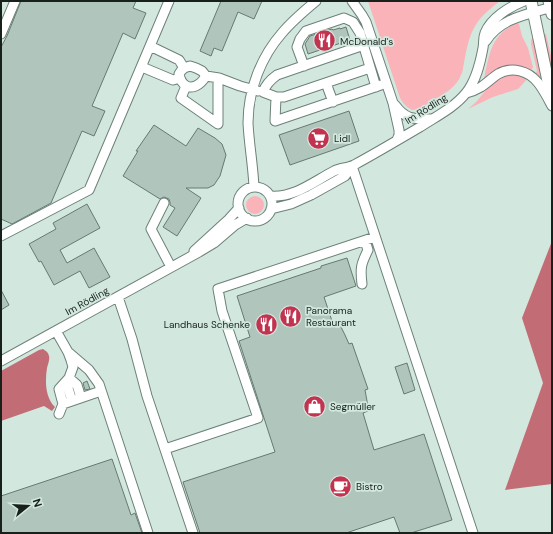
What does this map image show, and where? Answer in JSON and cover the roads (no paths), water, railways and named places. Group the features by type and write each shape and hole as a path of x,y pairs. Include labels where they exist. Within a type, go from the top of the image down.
{"main road":[{"path":"531,1 552,100"}],"street":[{"path":"1,34 15,1"},
{"path":"1,236 89,190 169,1"},
{"path":"271,209 272,202 270,196 263,189 254,187 248,123 249,106 261,66 276,40 292,22 316,1"},
{"path":"352,1 366,22 387,84 399,130 397,140"},
{"name":"Im Rödling","path":"483,48 485,33 492,23 509,8 524,1"},
{"name":"Im Rödling","path":"270,196 282,196 294,192 340,168 352,166 456,104 466,93 474,80 483,48 491,34 510,20 551,7"},
{"path":"304,66 298,47 300,39 306,31 344,18 353,22 360,33 376,87"},
{"path":"150,46 179,60 184,68"},
{"path":"263,92 270,80 277,75 363,46"},
{"path":"206,76 199,84 189,87 181,82 179,74 181,70 190,66 202,71 206,76 219,78 240,86 263,92 276,98 284,97 370,68"},
{"path":"142,67 173,80 180,78"},
{"path":"466,93 480,87 500,73 517,70 528,74 536,80 552,106"},
{"path":"186,86 181,98 218,124 219,78"},
{"path":"326,83 333,102"},
{"path":"276,98 275,121 387,84"},
{"path":"393,103 406,117 416,119 432,119"},
{"path":"352,166 473,533"},
{"name":"Im Rödling","path":"1,361 207,248 235,225 247,218 251,220 261,219 265,217 271,209 303,200 339,180 352,166"},
{"path":"339,180 343,179 349,181 360,190"},
{"name":"Im Rödling","path":"183,260 229,219 239,208 239,199 243,192 254,187"},
{"path":"164,203 151,230 171,267"},
{"path":"239,208 243,216 247,218"},
{"path":"165,449 258,418 222,311 218,289 375,237"},
{"path":"362,284 360,271 368,250 364,241"},
{"path":"118,297 132,339 147,396 193,533"},
{"path":"56,331 76,364 89,370 101,392 148,533"},
{"path":"72,401 59,389 69,378 76,364"},
{"path":"69,378 77,384 72,401"},
{"path":"59,414 72,401 101,392"}],"place":[{"name":"McDonald's","path":"324,41"},
{"name":"Lidl","path":"319,138"},
{"name":"Panorama Restaurant","path":"290,316"},
{"name":"Landhaus Schenke","path":"266,324"},
{"name":"Segmüller","path":"314,406"},
{"name":"Bistro","path":"340,486"}]}
